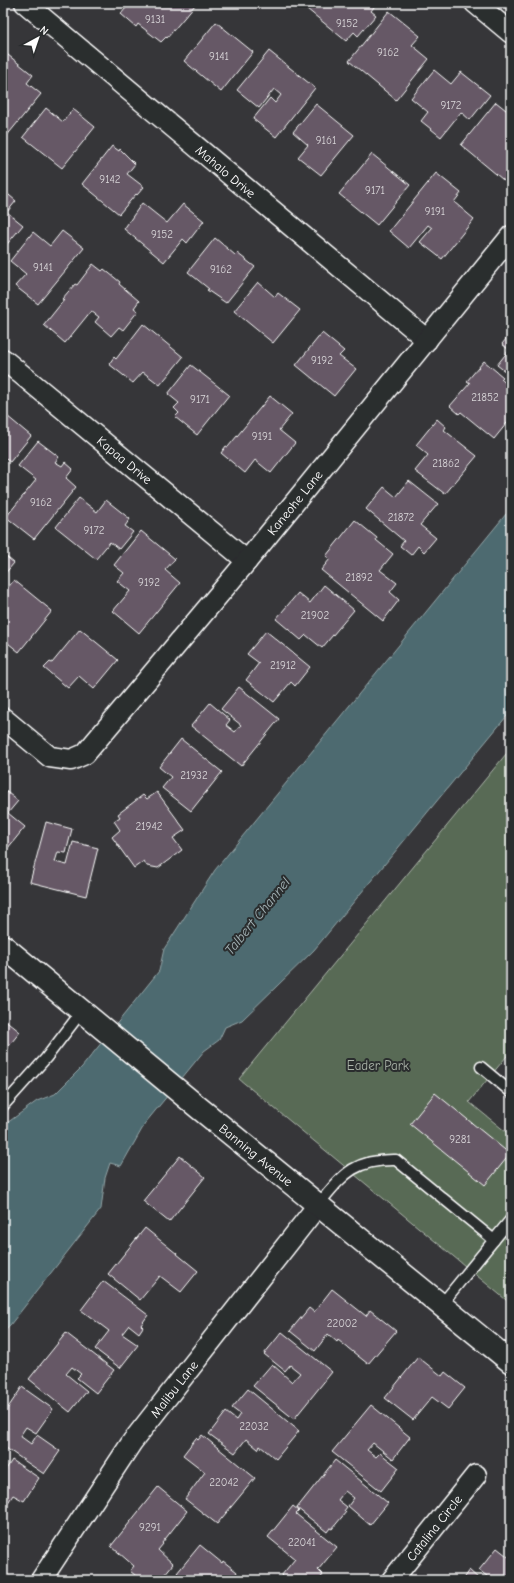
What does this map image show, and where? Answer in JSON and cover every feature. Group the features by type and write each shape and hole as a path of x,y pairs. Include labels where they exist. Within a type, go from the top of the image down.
{"street":[{"name":"Mahalo Drive","path":"25,3 427,340"},
{"path":"475,3 511,33"},
{"name":"Kaneohe Lane","path":"3,718 50,757 71,760 85,754 247,561 511,236"},
{"name":"Kapaa Drive","path":"3,359 247,561"},
{"name":"Banning Avenue","path":"3,946 511,1362"},
{"name":"Malibu Lane","path":"48,1577 132,1442 318,1205"},
{"name":"Catalina Circle","path":"392,1580 476,1476"}],"lane":[{"path":"3,1106 46,1058 82,1011"},
{"path":"481,1067 511,1092"},
{"path":"318,1205 345,1173 361,1164 382,1159 396,1160 494,1240"},
{"path":"441,1305 511,1219"}],"green space":[{"name":"Eader Park","path":"511,748 511,1051 469,1102 511,1136 511,1304 239,1079"}],"water":[{"name":"Talbert Channel","path":"511,508 511,711 314,950 242,1020 225,1027 219,1040 204,1051 146,1122 121,1166 110,1163 105,1178 101,1209 3,1334 3,1128 7,1123 37,1101 55,1094 82,1067 159,971 164,949 215,870"}],"building":[{"path":"130,3 193,3 195,5 167,38 166,37 161,42 138,24 136,27 121,14"},
{"path":"312,3 377,3 371,11 376,15 358,36 354,32 346,41 307,9"},
{"path":"389,11 420,36 412,45 429,59 396,100 349,61"},
{"path":"216,22 253,52 221,92 184,61"},
{"path":"3,51 33,75 27,83 41,94 5,138 3,137"},
{"path":"269,51 315,88 276,137 253,119 270,98 275,103 281,95 274,89 259,108 237,90"},
{"path":"434,70 451,84 461,72 490,95 470,120 461,112 441,137 421,121 428,112 411,98"},
{"path":"496,102 511,114 511,180 508,184 461,145"},
{"path":"316,104 354,135 321,175 298,157 308,145 293,132"},
{"path":"46,108 63,122 73,109 95,127 62,168 23,137"},
{"path":"112,146 119,151 120,149 135,164 127,174 144,187 119,214 82,184"},
{"path":"372,154 410,185 377,225 339,194"},
{"path":"436,173 461,193 454,202 474,219 442,259 420,242 432,228 428,225 409,248 389,231"},
{"path":"3,190 16,201 7,212 23,225 3,249"},
{"path":"142,203 167,223 183,204 204,221 187,243 183,239 164,262 124,229"},
{"path":"62,231 84,248 38,304 15,286 26,274 10,261 33,232 50,246"},
{"path":"215,238 235,255 237,253 255,267 226,303 207,290 209,289 188,272"},
{"path":"93,264 102,271 104,269 120,282 119,284 139,301 134,308 138,311 123,330 119,327 111,336 95,322 99,317 91,311 65,343 44,325 64,300 62,299 75,284 77,285"},
{"path":"258,282 275,297 278,293 300,310 273,343 234,311"},
{"path":"143,324 183,357 160,385 143,372 133,383 109,364 114,357 116,359"},
{"path":"322,333 344,351 339,356 356,369 334,396 296,365"},
{"path":"511,333 511,376 497,365 509,350 502,344"},
{"path":"484,361 503,377 501,379 511,388 511,418 494,439 461,412 459,414 450,406 470,383 467,381"},
{"path":"191,365 229,395 197,435 175,417 179,413 174,408 179,403 168,394"},
{"path":"270,396 292,414 279,430 295,443 271,473 255,460 245,473 221,453 226,446 228,447"},
{"path":"7,416 31,436 10,462 3,457 3,421"},
{"path":"437,419 446,427 444,430 477,456 445,494 415,471 428,455 416,445"},
{"path":"38,441 59,457 55,462 62,466 65,462 73,469 66,478 76,487 34,539 6,517 36,480 18,466"},
{"path":"409,481 438,504 420,525 436,538 424,552 418,546 411,555 400,546 404,541 366,509 384,487 396,497"},
{"path":"79,498 97,512 106,500 130,519 125,526 133,532 119,549 110,542 96,559 56,527"},
{"path":"355,520 377,538 376,540 393,554 380,570 397,583 390,592 399,600 383,621 321,570 330,559 326,556"},
{"path":"141,531 175,559 165,570 180,583 139,633 113,611 130,591 117,581 124,573 114,565"},
{"path":"3,554 14,563 3,576"},
{"path":"14,580 52,611 19,652 3,639 3,594"},
{"path":"324,585 354,610 322,648 306,635 301,640 276,619 298,593 310,603"},
{"path":"80,629 118,660 94,689 79,676 68,688 44,668 50,662 52,663"},
{"path":"266,631 310,667 295,686 291,682 274,702 246,680 259,663 247,654"},
{"path":"239,687 279,719 241,766 191,726 210,703 230,720 226,725 235,732 241,725 221,709"},
{"path":"181,739 222,772 191,811 162,788 171,777 159,767"},
{"path":"3,789 18,801 8,813 25,827 3,854"},
{"path":"157,792 185,830 173,838 182,850 158,868 147,866 144,861 134,868 112,837 120,830 114,821 120,817 118,814 143,795 147,799"},
{"path":"46,822 72,829 66,853 58,852 55,862 67,865 73,842 98,848 86,896 30,882"},
{"path":"3,1018 20,1032 3,1053"},
{"path":"435,1093 510,1154 485,1185 410,1124"},
{"path":"180,1156 205,1177 169,1222 143,1201"},
{"path":"145,1228 198,1271 181,1292 160,1276 140,1300 108,1274"},
{"path":"103,1281 148,1315 141,1325 143,1327 139,1333 129,1325 122,1334 138,1345 120,1368 95,1349 109,1331 81,1310"},
{"path":"332,1289 366,1316 370,1310 396,1331 368,1364 328,1334 315,1351 290,1331 309,1308 314,1312"},
{"path":"282,1332 332,1372 294,1419 253,1386 272,1364 292,1382 300,1373 290,1365 285,1371 264,1354"},
{"path":"66,1333 114,1370 96,1393 77,1378 81,1374 72,1367 66,1374 87,1391 70,1412 29,1379"},
{"path":"418,1357 442,1376 445,1372 465,1388 448,1409 432,1397 413,1420 385,1398"},
{"path":"22,1387 53,1409 36,1433 26,1427 20,1436 31,1444 37,1435 60,1451 44,1474 3,1446 3,1415"},
{"path":"248,1389 299,1431 276,1459 260,1446 258,1449 246,1439 235,1453 209,1434 226,1412 236,1420 240,1414 232,1408"},
{"path":"371,1405 410,1437 393,1459 373,1443 367,1450 376,1457 380,1453 399,1468 381,1491 332,1452"},
{"path":"202,1435 255,1478 217,1524 185,1499 205,1472 183,1455 196,1438 198,1440"},
{"path":"12,1460 39,1478 24,1501 13,1495 3,1510 3,1474"},
{"path":"335,1460 388,1503 370,1525 348,1506 354,1498 345,1491 338,1500 347,1507 344,1511 346,1512 332,1529 330,1528 327,1532 297,1508"},
{"path":"158,1487 187,1511 158,1550 173,1564 160,1580 141,1580 130,1571 134,1566 111,1546"},
{"path":"293,1506 299,1511 296,1514 337,1547 318,1570 323,1575 319,1580 285,1580 281,1576 295,1559 268,1537"},
{"path":"200,1545 222,1563 223,1561 237,1572 236,1574 243,1580 185,1580 177,1573"},
{"path":"497,1548 511,1559 511,1580 492,1580 479,1570"},
{"path":"469,1570 479,1579 478,1580 462,1580"}]}
